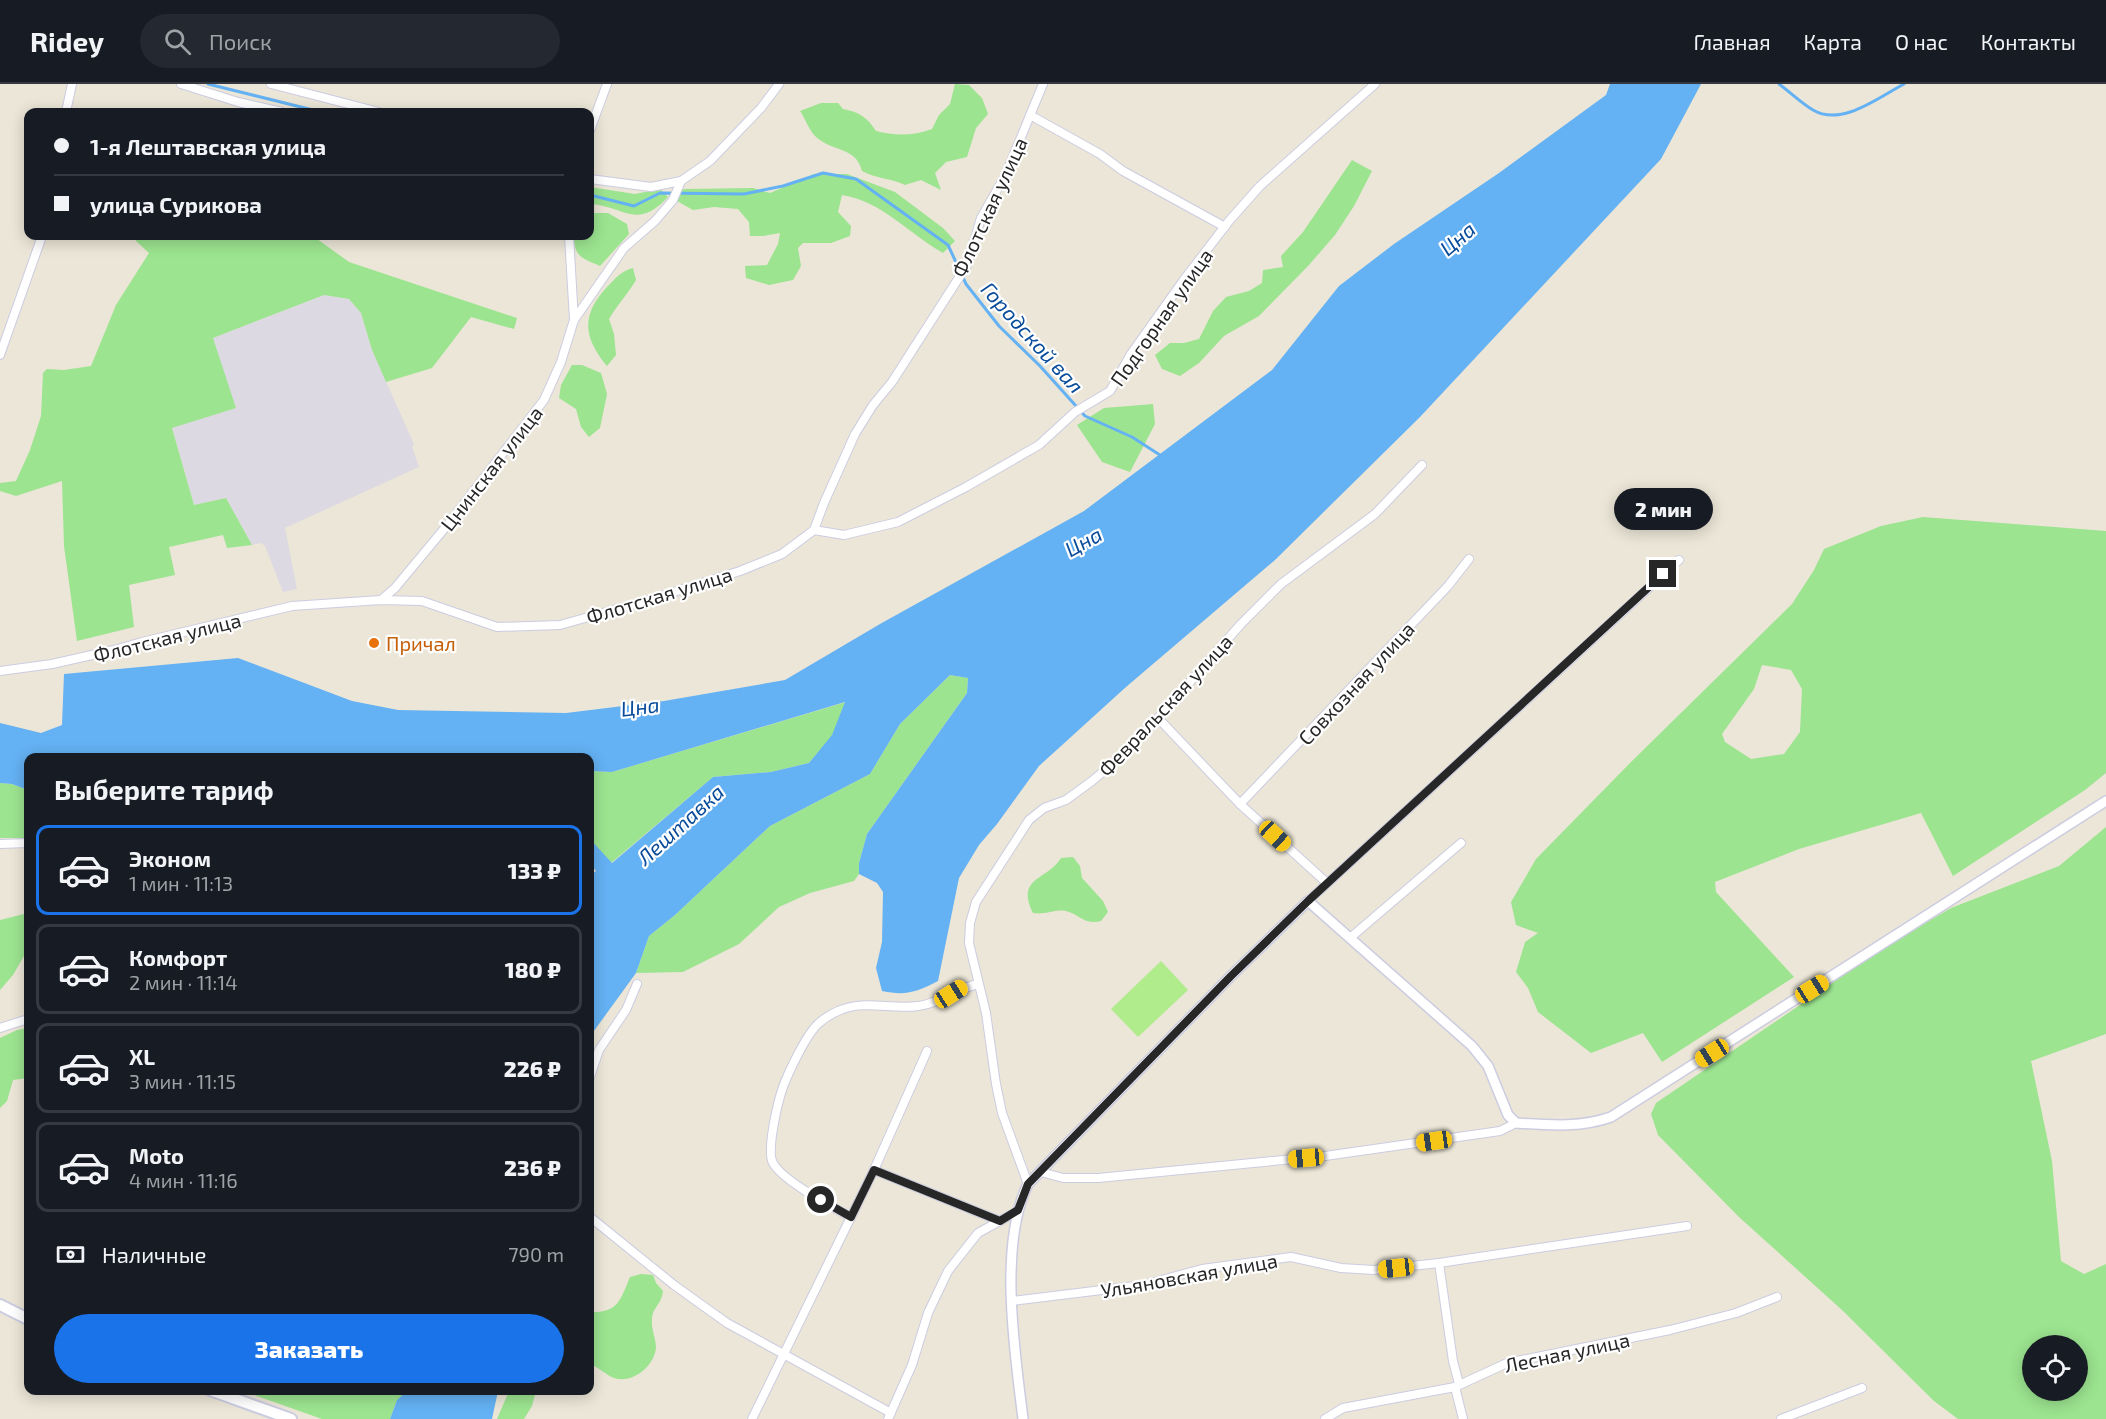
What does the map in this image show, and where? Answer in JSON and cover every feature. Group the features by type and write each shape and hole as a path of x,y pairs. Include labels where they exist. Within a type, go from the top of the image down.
{"main road":[{"path":"0,1305 24,1317"},
{"path":"224,1395 291,1419"}],"street":[{"path":"67,108 72,84"},
{"path":"181,84 264,108"},
{"path":"271,84 364,108"},
{"path":"594,120 608,84"},
{"name":"Цнинская улица","path":"381,600 395,588 449,523 544,400 561,362 574,320 624,248 655,221 673,200 681,181 710,161 761,108 779,84"},
{"name":"Флотская улица","path":"0,671 52,664 104,653 292,606 381,600 422,601 497,627 560,625 649,600 782,555 814,530 855,434 873,405 892,382 965,267 981,218 1005,176 1043,84"},
{"name":"Подгорная улица","path":"814,530 844,535 898,522 966,487 1039,445 1075,411 1110,391 1138,345 1225,227 1260,186 1375,84"},
{"path":"1030,115 1100,154 1123,171 1225,227"},
{"path":"594,180 651,187 681,181"},
{"path":"0,355 41,240"},
{"name":"Цнинская улица","path":"569,240 574,320"},
{"name":"Февральская улица","path":"1028,1184 1002,1113 986,1013 969,943 970,923 976,902 1029,820 1044,808 1066,800 1123,754 1241,624 1281,584 1375,514 1422,465"},
{"name":"Совхозная улица","path":"1240,804 1448,586 1469,559"},
{"path":"1023,1419 1014,1344 1012,1246 1018,1210 1028,1184 1231,976 1308,901 1679,560"},
{"path":"1158,718 1240,804 1327,883"},
{"path":"1041,1172 1063,1178 1098,1178 1325,1156 1500,1131 1516,1123 1559,1126 1594,1123 1611,1117 2106,801"},
{"path":"0,844 24,843"},
{"path":"1350,938 1461,843"},
{"path":"1308,901 1472,1046 1488,1066 1508,1115 1516,1123"},
{"path":"594,1065 599,1050 626,1010 637,984"},
{"path":"851,1217 785,1177 772,1163 771,1143 782,1090 795,1062 815,1026 836,1012 854,1005 871,1004 897,1008 940,1002 963,987 978,984"},
{"path":"0,1028 24,1019"},
{"path":"752,1419 874,1170 927,1052"},
{"path":"874,1170 1000,1221"},
{"path":"594,1220 656,1271 727,1323 890,1416 912,1365 928,1313 948,1270 978,1233 1018,1210"},
{"name":"Ульяновская улица","path":"1012,1301 1143,1285 1202,1269 1291,1257 1341,1268 1374,1270 1439,1263 1687,1226"},
{"path":"1439,1263 1463,1419"},
{"name":"Лесная улица","path":"1325,1419 1343,1408 1457,1385 1507,1363 1670,1330 1736,1313 1777,1297"},
{"path":"1781,1419 1862,1388"}],"shaded area":[{"path":"324,295 349,299 361,313 372,350 414,444 412,447 419,467 285,528 297,589 283,592 265,546 261,543 252,545 226,498 194,505 172,427 235,408 213,338"}],"green space":[{"path":"955,84 969,85 982,98 988,114 976,128 967,157 946,162 935,173 941,190 921,180 905,185 862,171 859,163 849,153 828,145 815,136 800,111 821,103 838,103 843,109 862,116 876,131 890,134 918,133 932,129 939,115 950,104"},
{"path":"1352,160 1372,171 1354,206 1335,235 1309,265 1259,316 1224,336 1199,363 1180,376 1162,369 1155,355 1170,343 1184,343 1199,339 1213,311 1226,297 1249,291 1262,283 1263,270 1283,267 1281,256 1303,232"},
{"path":"814,174 847,174 895,192 943,228 955,241 943,253 883,211 856,198 842,195 838,212 851,226 850,236 831,243 803,243 798,248 801,266 793,280 769,285 746,278 745,266 767,265 778,244 780,233 750,236 749,222 738,209 714,207 693,210 677,201 679,190 753,188 770,193"},
{"path":"594,188 635,194 660,189 668,197 647,213 638,215 594,205"},
{"path":"594,213 608,213 627,224 629,234 600,266 580,256 574,240 594,240"},
{"path":"319,240 349,262 517,318 514,329 471,317 432,368 386,382 372,350 361,313 349,299 324,295 213,338 236,408 172,428 194,505 226,498 252,545 227,548 223,535 169,547 175,575 129,585 134,627 77,641 64,546 62,481 16,496 0,491 0,483 16,481 30,450 41,416 43,373 47,369 64,370 91,366 116,305 149,253 136,241"},
{"path":"633,268 636,280 609,319 614,334 616,355 607,366 593,345 588,326 589,317 607,287 622,273"},
{"path":"572,365 582,365 601,373 607,394 600,428 589,437 581,427 576,409 559,398 561,385"},
{"path":"1153,404 1155,424 1130,472 1102,462 1077,425 1104,408"},
{"path":"1923,517 2106,531 2106,773 2085,790 1953,876 1921,813 1799,849 1715,882 1716,892 1794,977 1662,1062 1643,1033 1591,1053 1538,1012 1528,988 1516,972 1525,942 1538,933 1516,925 1511,902 1536,859 1792,604 1814,570 1824,549 1881,526","holes":["1762,665 1791,670 1802,689 1800,732 1784,754 1751,759 1725,742 1722,734 1754,689"]},
{"path":"950,675 968,678 967,693 867,834 859,863 859,874 854,881 810,893 779,907 739,944 683,972 636,973 649,936 675,915 770,826 870,774 900,724"},
{"path":"846,702 832,736 809,763 771,772 713,777 611,863 594,844 594,771 612,772"},
{"path":"0,783 12,784 24,788 24,838 0,838"},
{"path":"2106,827 2106,1034 2031,1061 2052,1161 2061,1261 2084,1274 2106,1264 2106,1419 1958,1419 1934,1401 1842,1310 1739,1217 1658,1135 1651,1114 1656,1103 1888,945 1951,908 2059,866"},
{"path":"1073,857 1080,866 1082,878 1103,901 1108,912 1101,921 1086,921 1066,911 1033,913 1028,892 1035,880 1061,858"},
{"path":"24,914 24,956 13,975 0,990 0,920"},
{"path":"1161,961 1188,990 1138,1037 1111,1009"},
{"path":"24,1029 24,1079 13,1080 7,1101 0,1108 0,1038"},
{"path":"641,1274 653,1275 663,1291 652,1316 656,1348 654,1355 641,1372 621,1379 614,1378 594,1366 594,1312 607,1310 617,1304 630,1277"},
{"path":"254,1395 403,1395 397,1400 390,1419 322,1419"},
{"path":"507,1395 535,1395 532,1406 524,1419 497,1419"}],"water":[{"path":"1610,84 1701,84 1661,159 1420,417 1275,560 1126,687 1039,766 979,845 959,878 938,981 924,988 905,993 882,991 876,968 882,942 883,892 877,883 859,874 859,863 867,834 967,693 968,678 950,675 900,724 870,774 770,826 675,915 649,936 636,973 594,1031 594,873 596,871 594,868 594,843 612,863 713,777 771,772 809,763 832,735 845,702 612,772 594,771 594,753 24,753 24,788 0,783 0,723 41,733 62,725 64,674 238,658 352,701 398,710 566,713 664,701 785,680 880,624 1084,511 1272,370 1339,286 1394,244 1499,173 1606,95"},
{"path":"402,1395 497,1395 492,1419 390,1419 397,1400"}],"waterway":[{"name":"Городской вал","path":"208,84 305,108"},
{"path":"1779,84 1813,110 1836,115 1860,108 1904,84"},
{"name":"Городской вал","path":"594,196 634,206 660,193 744,194 783,186 823,173 856,179 948,245 966,284 999,326 1040,366 1085,416 1132,437 1163,457"}],"place":[{"name":"Причал","path":"374,643"}],"route":[{"path":"821,1200 851,1217 874,1170 1000,1221 1018,1210 1022,1194 1028,1184 1231,976 1327,883 1663,574"}],"water label":[{"name":"Цна","path":"1457,238"},
{"name":"Цна","path":"1083,541"},
{"name":"Цна","path":"640,706"},
{"name":"Лештавка","path":"680,824"}]}
